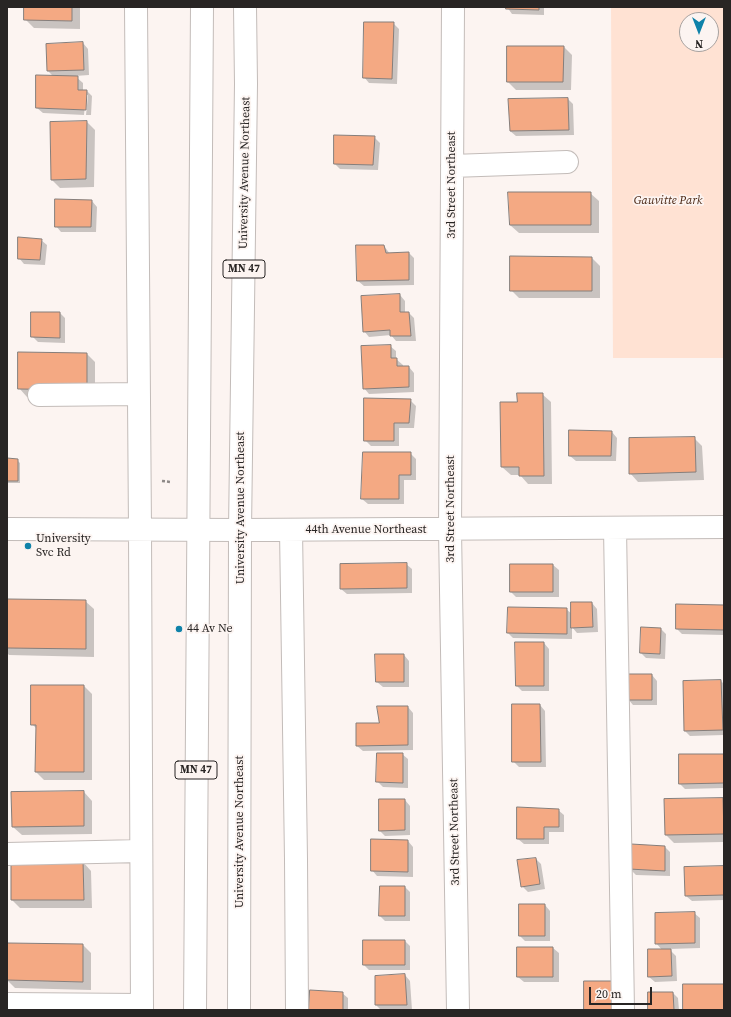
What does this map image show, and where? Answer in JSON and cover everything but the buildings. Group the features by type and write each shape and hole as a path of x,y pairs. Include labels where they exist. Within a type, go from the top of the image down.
{"street":[{"path":"7,1004 142,1008 136,7"},
{"name":"MN 47","path":"195,1010 202,7"},
{"name":"University Avenue Northeast","path":"239,1010 240,530 246,7"},
{"name":"3rd Street Northeast","path":"453,7 450,530 458,1010"},
{"path":"452,166 567,162"},
{"path":"39,395 139,394"},
{"path":"615,528 623,1010"},
{"name":"44th Avenue Northeast","path":"7,529 450,530 724,528"},
{"path":"291,530 297,1010"},
{"path":"7,854 141,851"}],"green space":[{"name":"Gauvitte Park","path":"611,7 724,7 724,358 613,358"}],"place":[{"name":"University Svc Rd","path":"28,546"},
{"name":"44 Av Ne","path":"179,629"}]}
